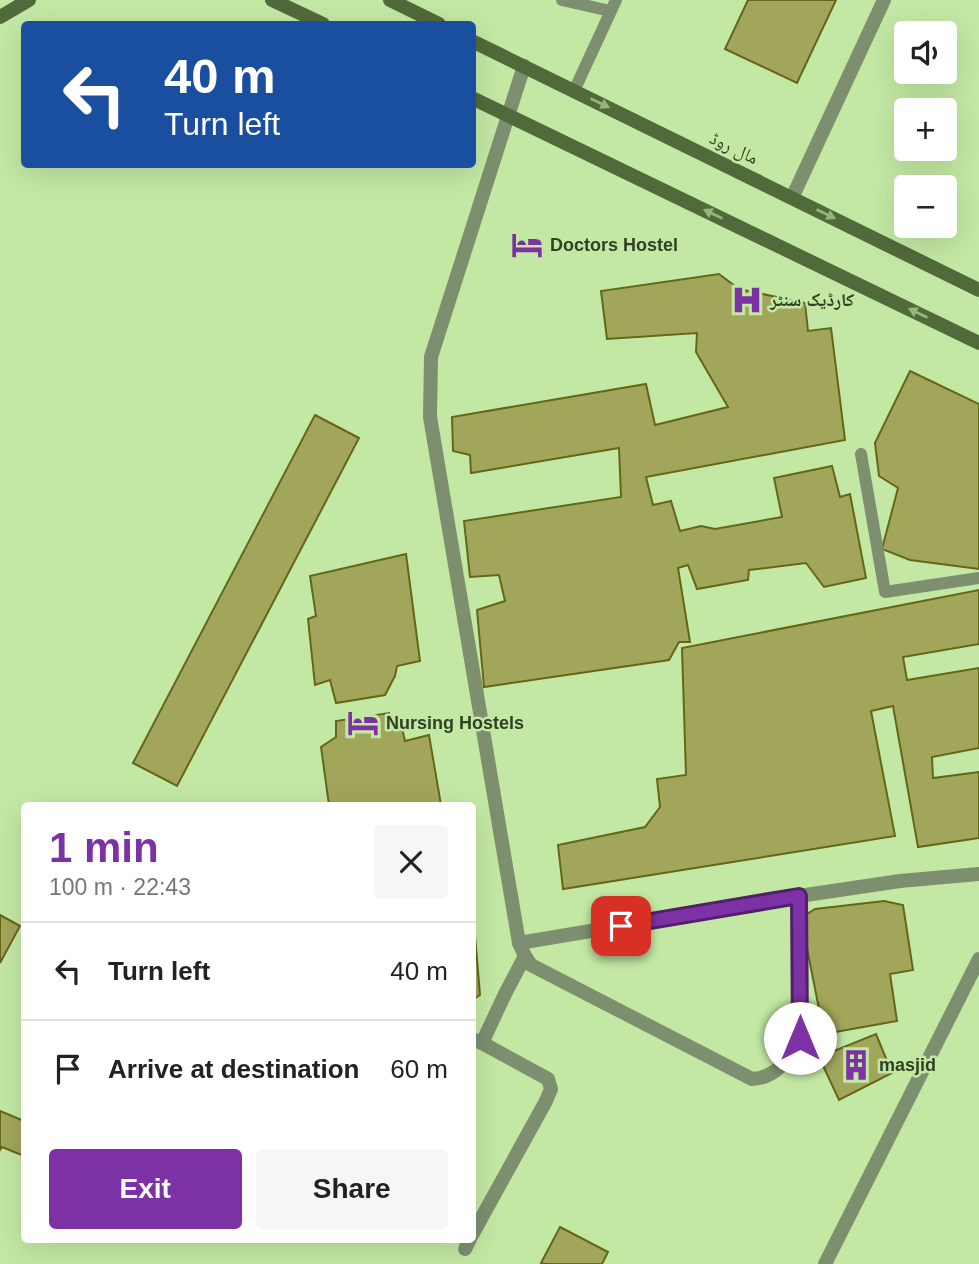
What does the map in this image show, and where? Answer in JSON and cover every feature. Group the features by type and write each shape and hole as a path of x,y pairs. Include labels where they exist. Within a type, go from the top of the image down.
{"main road":[{"path":"0,18 29,0"},
{"path":"272,0 317,21"},
{"path":"390,0 433,21"},
{"name":"مال روڈ","path":"476,43 979,290"},
{"path":"476,100 979,343"}],"street":[{"path":"792,198 884,0"},
{"path":"524,66 431,357 430,417 522,949 531,965 752,1079 761,1079 773,1073 791,1056 800,1038 799,896"},
{"path":"522,949 799,896 900,881 979,874"},
{"path":"476,1228 551,1089 548,1079 477,1041 505,994 522,949"},
{"path":"825,1264 979,959"}],"lane":[{"path":"562,0 613,6 574,91"},
{"path":"861,454 885,592 979,578"}],"building":[{"path":"748,0 836,0 797,83 725,49"},
{"path":"719,274 739,289 805,303 808,331 831,328 845,440 646,477 653,505 671,501 680,531 701,526 715,529 782,517 774,478 832,466 840,497 850,494 866,578 824,587 806,563 749,570 748,580 697,589 688,565 678,568 690,642 679,642 669,660 484,687 477,610 505,601 499,575 470,577 464,521 621,497 619,448 471,473 470,455 453,451 452,417 646,384 655,425 728,407 696,352 697,333 607,339 601,291"},
{"path":"910,371 979,404 979,569 910,560 882,549 898,488 879,476 875,443"},
{"path":"315,415 359,438 177,786 133,763"},
{"path":"406,554 420,661 397,666 385,695 336,703 330,680 315,685 308,619 316,616 310,576"},
{"path":"979,590 979,644 903,657 907,680 979,668 979,748 932,757 933,778 979,772 979,838 918,847 893,706 871,711 895,836 563,889 558,845 645,827 660,807 657,779 686,775 682,648"},
{"path":"389,713 394,728 402,728 405,741 429,735 440,802 329,802 321,747 336,737 336,721"},
{"path":"884,901 903,905 913,970 890,974 897,1021 824,1034 801,918 815,909"},
{"path":"0,915 20,926 0,963"},
{"path":"476,948 480,995 476,998"},
{"name":"masjid","path":"876,1034 892,1073 839,1100 819,1057"},
{"path":"0,1111 21,1120 21,1155 2,1147 0,1150"},
{"path":"560,1227 608,1252 602,1264 541,1263"}],"place":[{"name":"Doctors Hostel","path":"527,245"},
{"name":"کارڈیک سنٹر","path":"747,300"},
{"name":"Nursing Hostels","path":"363,723"},
{"name":"masjid","path":"856,1065"}],"route":[{"path":"621,926 799,896 800,1038"}]}
